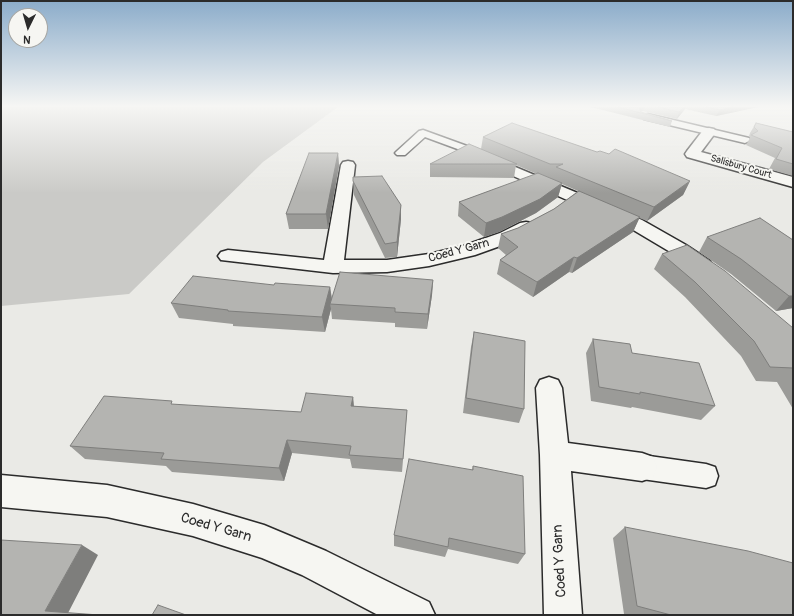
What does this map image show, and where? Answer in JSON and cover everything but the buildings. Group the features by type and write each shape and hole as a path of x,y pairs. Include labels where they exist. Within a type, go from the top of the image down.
{"street":[{"name":"Salisbury Court","path":"706,136 692,154 793,182"},
{"path":"463,148 636,224 679,249 717,275"},
{"path":"333,267 352,184 348,165"},
{"name":"Coed Y Garn","path":"228,256 333,267 387,266 429,260 468,251 507,237 549,214 572,197"},
{"name":"Coed Y Garn","path":"548,388 555,455 563,615"},
{"path":"555,455 642,467"},
{"name":"Coed Y Garn","path":"1,491 106,501 193,520 264,542 306,560 416,615"}],"lane":[{"path":"401,153 420,136"},
{"path":"430,136 463,148"},
{"path":"726,136 745,140"},
{"path":"642,467 706,476"}],"shaded area":[{"path":"1,136 299,136 263,162 129,294 1,306"}]}
